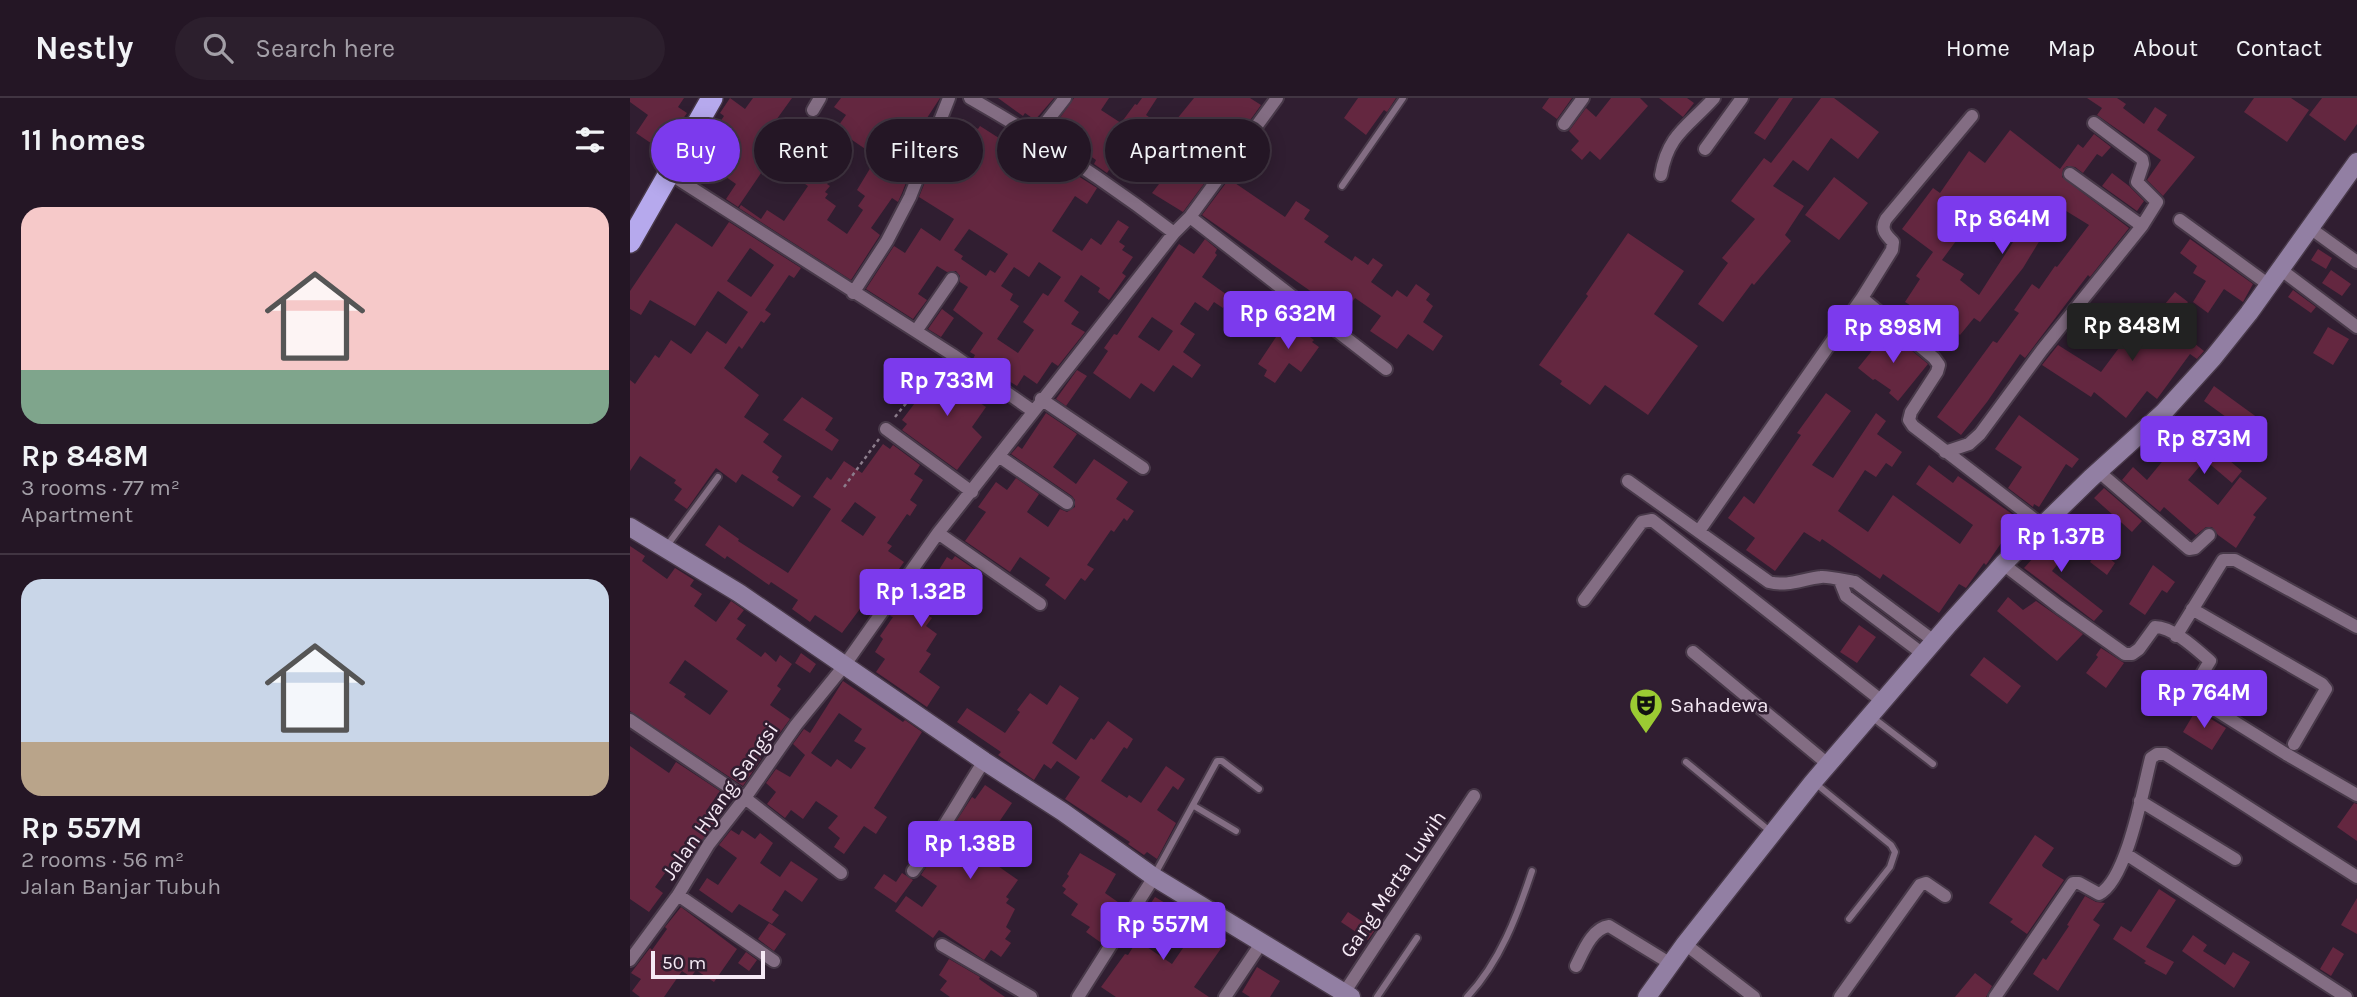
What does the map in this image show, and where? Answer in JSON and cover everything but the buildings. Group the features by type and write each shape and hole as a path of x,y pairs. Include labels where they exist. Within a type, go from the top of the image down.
{"highway":[{"path":"700,119 712,98"},
{"path":"630,242 665,182"}],"street":[{"path":"853,293 898,221 949,98"},
{"path":"970,98 1007,119"},
{"path":"1049,119 1065,98"},
{"name":"Jalan Hyang Sangsi","path":"630,960 678,895 709,844 796,725 844,666 938,533 1000,457 1041,399 1174,233 1190,217 1277,98"},
{"path":"1564,124 1583,98"},
{"path":"1704,149 1742,98"},
{"path":"1661,175 1669,145 1707,101"},
{"path":"1699,531 1861,298 1893,247 1893,242 1884,231 1883,223 1972,116"},
{"path":"1945,452 1969,444 1980,434 2042,350 2142,226 2157,202 2137,182 2142,159 2094,123"},
{"path":"1647,997 1685,944 1813,782 1928,648 2003,564 2185,390 2236,330 2357,162"},
{"path":"1091,172 1174,233"},
{"path":"2070,174 2142,226"},
{"path":"682,182 916,331 1033,411"},
{"path":"1190,217 1386,369"},
{"path":"2180,220 2269,285"},
{"path":"2310,228 2357,262"},
{"path":"2280,269 2357,327"},
{"path":"916,331 952,279"},
{"path":"1861,298 1939,365 1911,412 1909,420 1913,426 2043,526"},
{"path":"1041,399 1143,468"},
{"path":"886,429 972,492"},
{"path":"1000,457 1067,503"},
{"path":"2098,471 2189,549 2195,548 2209,535"},
{"path":"1628,481 1769,582 1786,585 1820,577 1855,582 1928,648"},
{"path":"1584,600 1642,522 1652,520 1882,701"},
{"path":"630,527 739,593 1063,812 1154,877 1348,995"},
{"path":"938,533 1040,604"},
{"path":"2176,636 2223,560 2229,559 2235,559 2357,627"},
{"path":"2003,564 2125,653 2132,654 2139,649 2155,627 2161,627 2176,636 2210,661 2190,694 2357,795"},
{"path":"2192,609 2322,684 2326,689 2294,744"},
{"path":"1693,652 1829,765"},
{"path":"630,720 745,797 841,873"},
{"path":"1995,997 2073,883 2079,883 2096,893 2102,893 2108,888 2126,854 2151,758 2157,754 2165,754 2357,877"},
{"path":"913,871 938,838 984,761"},
{"name":"Gang Merta Luwih","path":"1348,995 1475,796"},
{"path":"2140,801 2235,859"},
{"path":"2126,854 2346,997"},
{"path":"1078,997 1154,877"},
{"path":"1840,997 1920,885 1926,883 1945,896"},
{"path":"678,895 774,961"},
{"path":"1576,966 1594,934 1602,927 1609,926 1671,964"},
{"path":"1225,997 1262,942"},
{"path":"1685,944 1754,997"},
{"path":"942,945 1031,997"}],"lane":[{"path":"1342,186 1403,98"},
{"path":"664,548 718,477"},
{"path":"1870,716 1933,764"},
{"path":"1154,877 1195,806 1217,761 1222,761 1259,789"},
{"path":"1686,762 1773,834"},
{"path":"1813,782 1891,845 1895,852 1890,867 1849,919"},
{"path":"1195,806 1236,831"},
{"path":"1467,997 1496,956 1516,920 1532,871"},
{"path":"1377,997 1417,938"}],"place":[{"name":"Sahadewa","path":"1646,735"}]}
